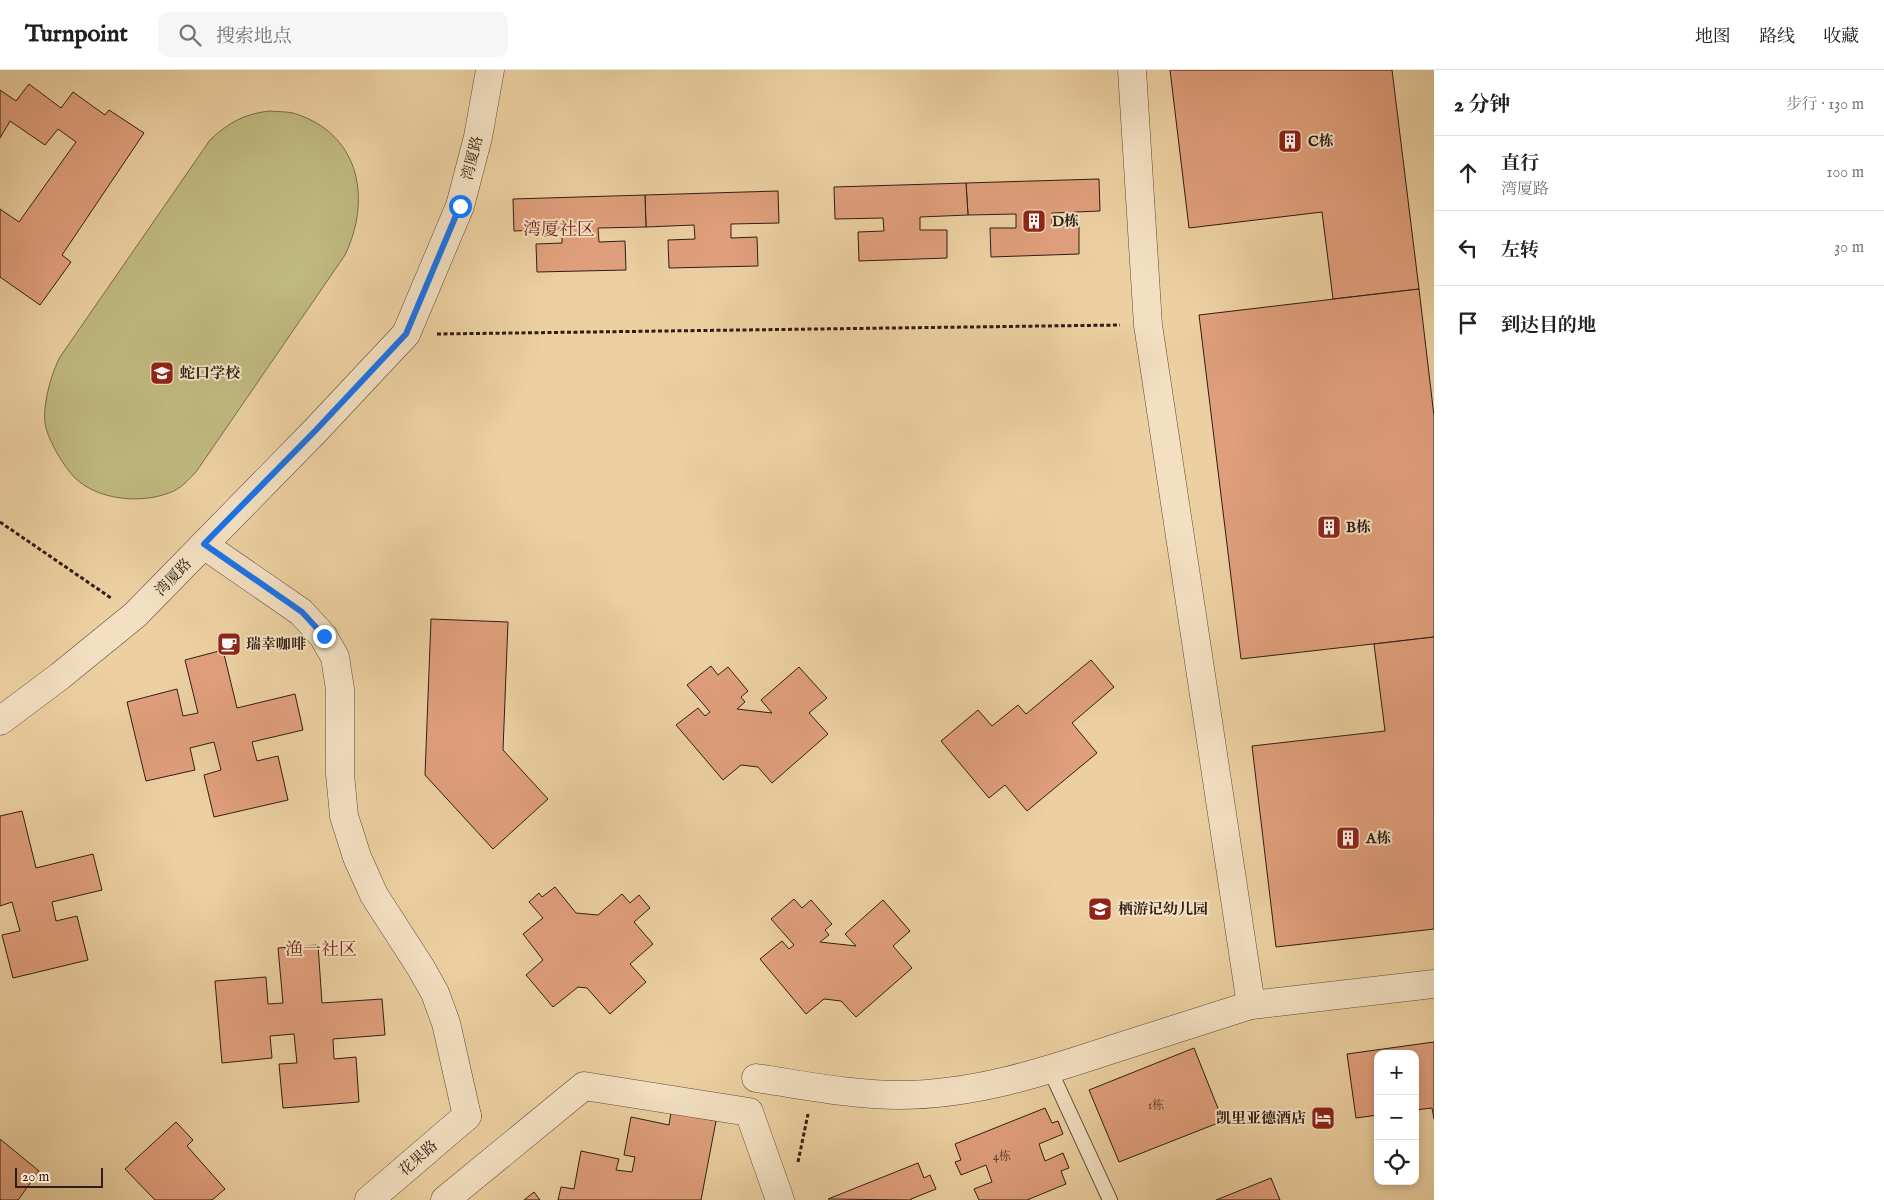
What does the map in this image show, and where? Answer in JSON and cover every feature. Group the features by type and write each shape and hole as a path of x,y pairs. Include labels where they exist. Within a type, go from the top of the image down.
{"street":[{"name":"湾厦路","path":"0,721 60,676 135,615 316,430 406,334 460,206 478,137 490,70"},
{"path":"1132,70 1148,325 1250,1005"},
{"name":"花果路","path":"204,544 302,612 324,636 335,657 340,689 340,774 344,816 357,857 374,895 421,968 446,1023 467,1116 369,1200"},
{"path":"756,1078 863,1093 899,1095 979,1087 1050,1070 1250,1005 1434,984"},
{"path":"445,1200 584,1086 749,1112 776,1188"}],"lane":[{"path":"1050,1070 1110,1200"}],"path":[{"path":"406,334 1148,325"},
{"path":"0,522 135,615"},
{"path":"776,1188 797,1165 814,1087"}],"shaded area":[{"path":"269,111 296,114 320,125 336,139 348,155 355,173 358,213 345,255 196,472 181,487 158,496 133,499 120,498 95,491 84,485 71,473 54,448 46,428 46,402 50,382 60,357 210,140 237,120 252,114"}],"building":[{"name":"C栋","path":"1170,70 1392,70 1419,289 1333,299 1322,212 1189,228"},
{"path":"29,84 61,108 73,92 105,115 109,110 144,133 62,255 71,262 40,305 0,277 0,209 19,222 76,142 58,129 45,145 10,121 0,138 0,90 16,101"},
{"name":"D栋","path":"1099,179 1100,211 1052,213 1052,226 1079,226 1079,254 991,257 990,228 1016,228 1016,214 968,215 966,183"},
{"path":"966,183 968,215 920,217 920,230 947,230 947,258 859,261 858,232 884,231 883,218 835,219 834,187"},
{"path":"778,191 779,223 731,224 731,238 757,237 758,266 669,268 668,240 695,239 694,225 646,227 645,195"},
{"path":"645,195 646,227 598,228 599,242 625,241 626,270 537,272 536,244 562,243 562,229 514,231 513,199"},
{"name":"B栋","path":"1419,289 1434,416 1434,637 1241,659 1199,315"},
{"path":"431,619 508,622 503,750 548,799 493,849 425,775"},
{"name":"A栋","path":"1434,637 1434,929 1276,947 1252,746 1385,731 1374,644"},
{"path":"223,650 237,708 295,694 303,730 252,742 257,761 278,756 288,800 214,817 204,775 221,770 214,742 190,748 195,770 146,781 127,702 177,689 183,716 198,713 185,660"},
{"path":"1091,660 1114,687 1072,723 1097,753 1027,811 1005,785 989,798 941,741 978,710 992,726 1018,705 1026,714"},
{"path":"711,666 718,675 728,667 748,691 741,697 745,702 737,709 772,713 761,700 799,667 827,698 809,713 828,734 772,783 758,767 741,765 723,780 676,725 698,708 705,716 710,712 687,685"},
{"path":"22,811 36,868 93,854 102,890 52,902 56,921 77,916 88,960 13,978 2,935 20,931 12,902 0,906 0,816"},
{"path":"555,887 576,913 598,915 622,894 630,903 639,895 650,908 634,922 653,944 630,964 646,982 610,1014 587,988 578,987 553,1007 526,975 543,960 523,934 543,918 529,902 539,893 542,897"},
{"path":"794,899 802,908 811,900 832,924 825,930 829,935 820,942 856,946 845,934 883,900 910,931 893,946 912,968 856,1017 841,1001 824,999 806,1014 760,959 782,941 789,949 794,945 771,919"},
{"path":"318,945 322,1003 382,999 385,1035 333,1039 334,1059 356,1057 359,1102 283,1108 279,1064 297,1063 294,1034 270,1036 272,1058 222,1063 215,981 266,977 268,1004 283,1003 278,948"},
{"path":"1434,1042 1434,1119 1432,1108 1419,1110 1419,1050 1376,1050"},
{"path":"1194,1048 1223,1121 1119,1162 1089,1090"},
{"path":"1374,1050 1374,1116 1356,1118 1347,1054"},
{"path":"1045,1108 1052,1123 1058,1121 1063,1134 1039,1144 1045,1161 1063,1153 1069,1168 1061,1171 1066,1184 1027,1200 979,1200 974,1189 992,1182 986,1165 961,1175 955,1162 961,1160 955,1144"},
{"path":"671,1112 716,1121 701,1200 558,1200 561,1187 574,1189 581,1151 619,1159 616,1170 632,1172 635,1157 624,1155 631,1117 669,1125"},
{"path":"176,1122 193,1140 187,1146 225,1189 212,1200 155,1200 125,1169"},
{"path":"0,1139 39,1171 18,1200 0,1200"},
{"path":"918,1163 924,1178 930,1175 936,1189 911,1200 828,1199"},
{"path":"1271,1178 1280,1200 1216,1200"},
{"path":"534,1192 540,1200 524,1200"}],"place":[{"name":"C栋","path":"1290,141"},
{"name":"D栋","path":"1034,221"},
{"name":"蛇口学校","path":"162,373"},
{"name":"B栋","path":"1329,527"},
{"name":"瑞幸咖啡","path":"229,644"},
{"name":"A栋","path":"1348,838"},
{"name":"栖游记幼儿园","path":"1100,909"},
{"name":"凯里亚德酒店","path":"1323,1118"}],"district":[{"name":"湾厦社区","path":"559,229"},
{"name":"渔一社区","path":"321,949"}],"route":[{"path":"324,636 302,612 204,544 316,430 406,334 460,206"}]}
